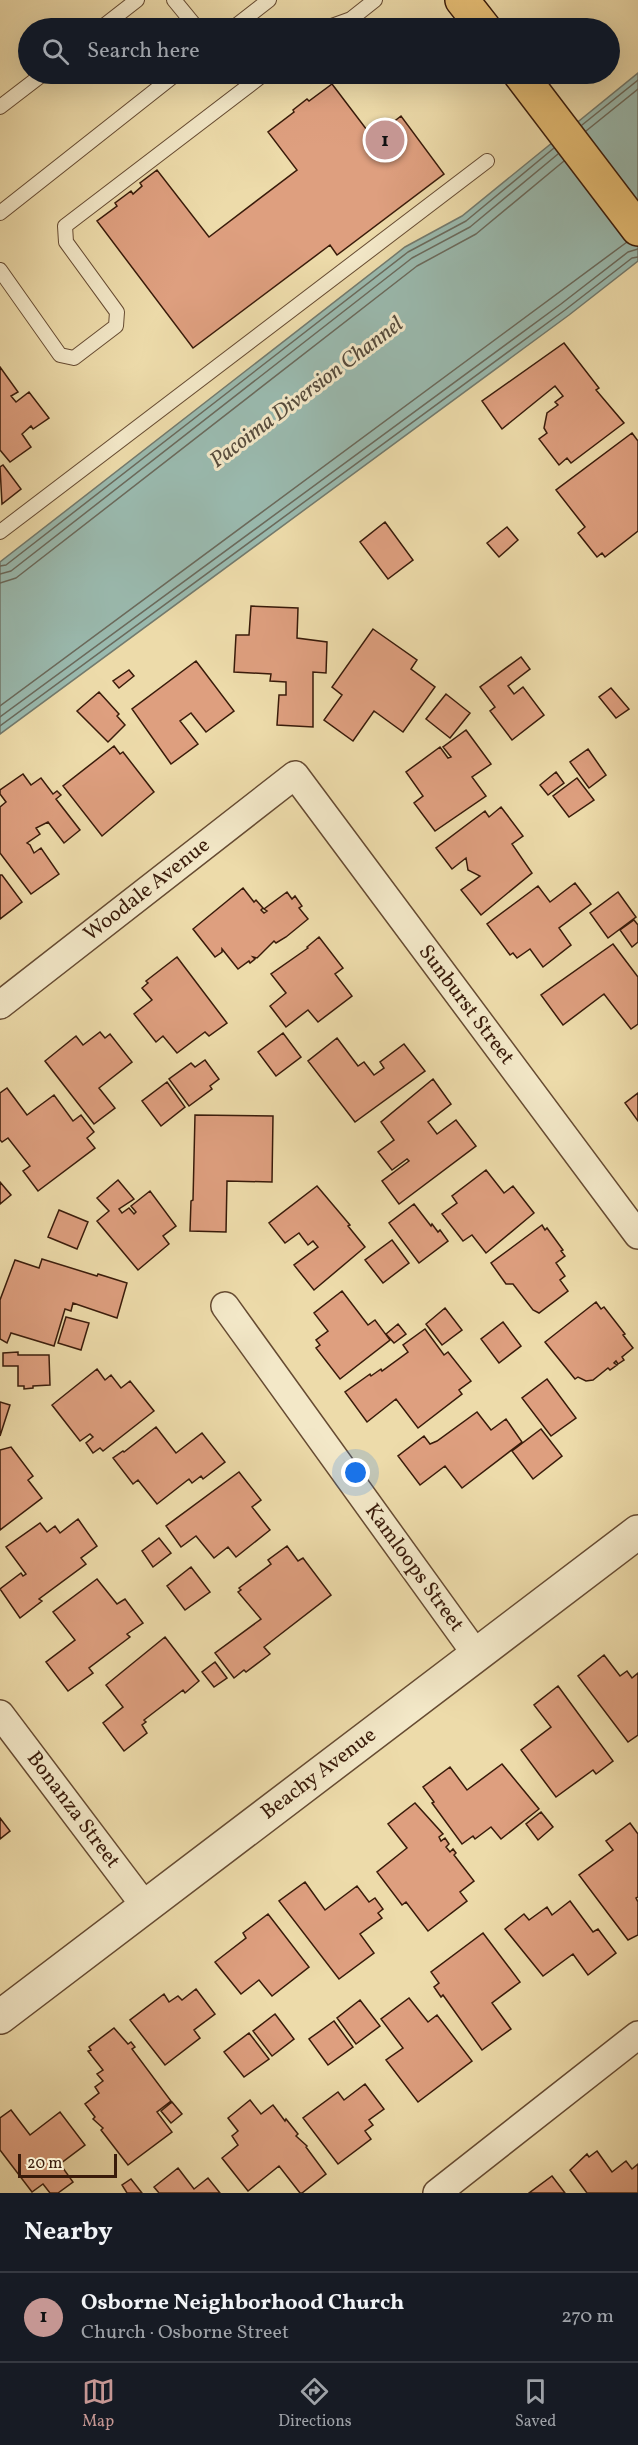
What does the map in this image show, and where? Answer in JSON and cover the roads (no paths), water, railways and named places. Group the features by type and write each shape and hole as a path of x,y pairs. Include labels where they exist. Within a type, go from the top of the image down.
{"main road":[{"path":"462,0 476,18"},
{"path":"527,84 638,229"}],"street":[{"name":"Woodale Avenue","path":"0,1005 295,775"},
{"name":"Sunburst Street","path":"295,775 638,1235"},
{"name":"Kamloops Street","path":"225,1306 476,1654"},
{"name":"Beachy Avenue","path":"0,2017 638,1532"},
{"name":"Bonanza Street","path":"0,1714 145,1906"},
{"path":"437,2193 638,2035"}],"lane":[{"path":"114,18 138,0"},
{"path":"174,0 189,18"},
{"path":"246,18 269,0"},
{"path":"352,18 375,0"},
{"path":"0,107 30,84"},
{"path":"0,213 163,84"},
{"path":"0,270 60,355 74,358 116,326 117,312 66,242 65,226 251,84"},
{"path":"0,532 488,161"}],"water":[{"name":"Pacoima Diversion Channel","path":"638,73 638,261 569,315 0,734 0,562 405,247 462,216"}],"place":[{"name":"Osborne Neighborhood Church","path":"385,140"}]}
